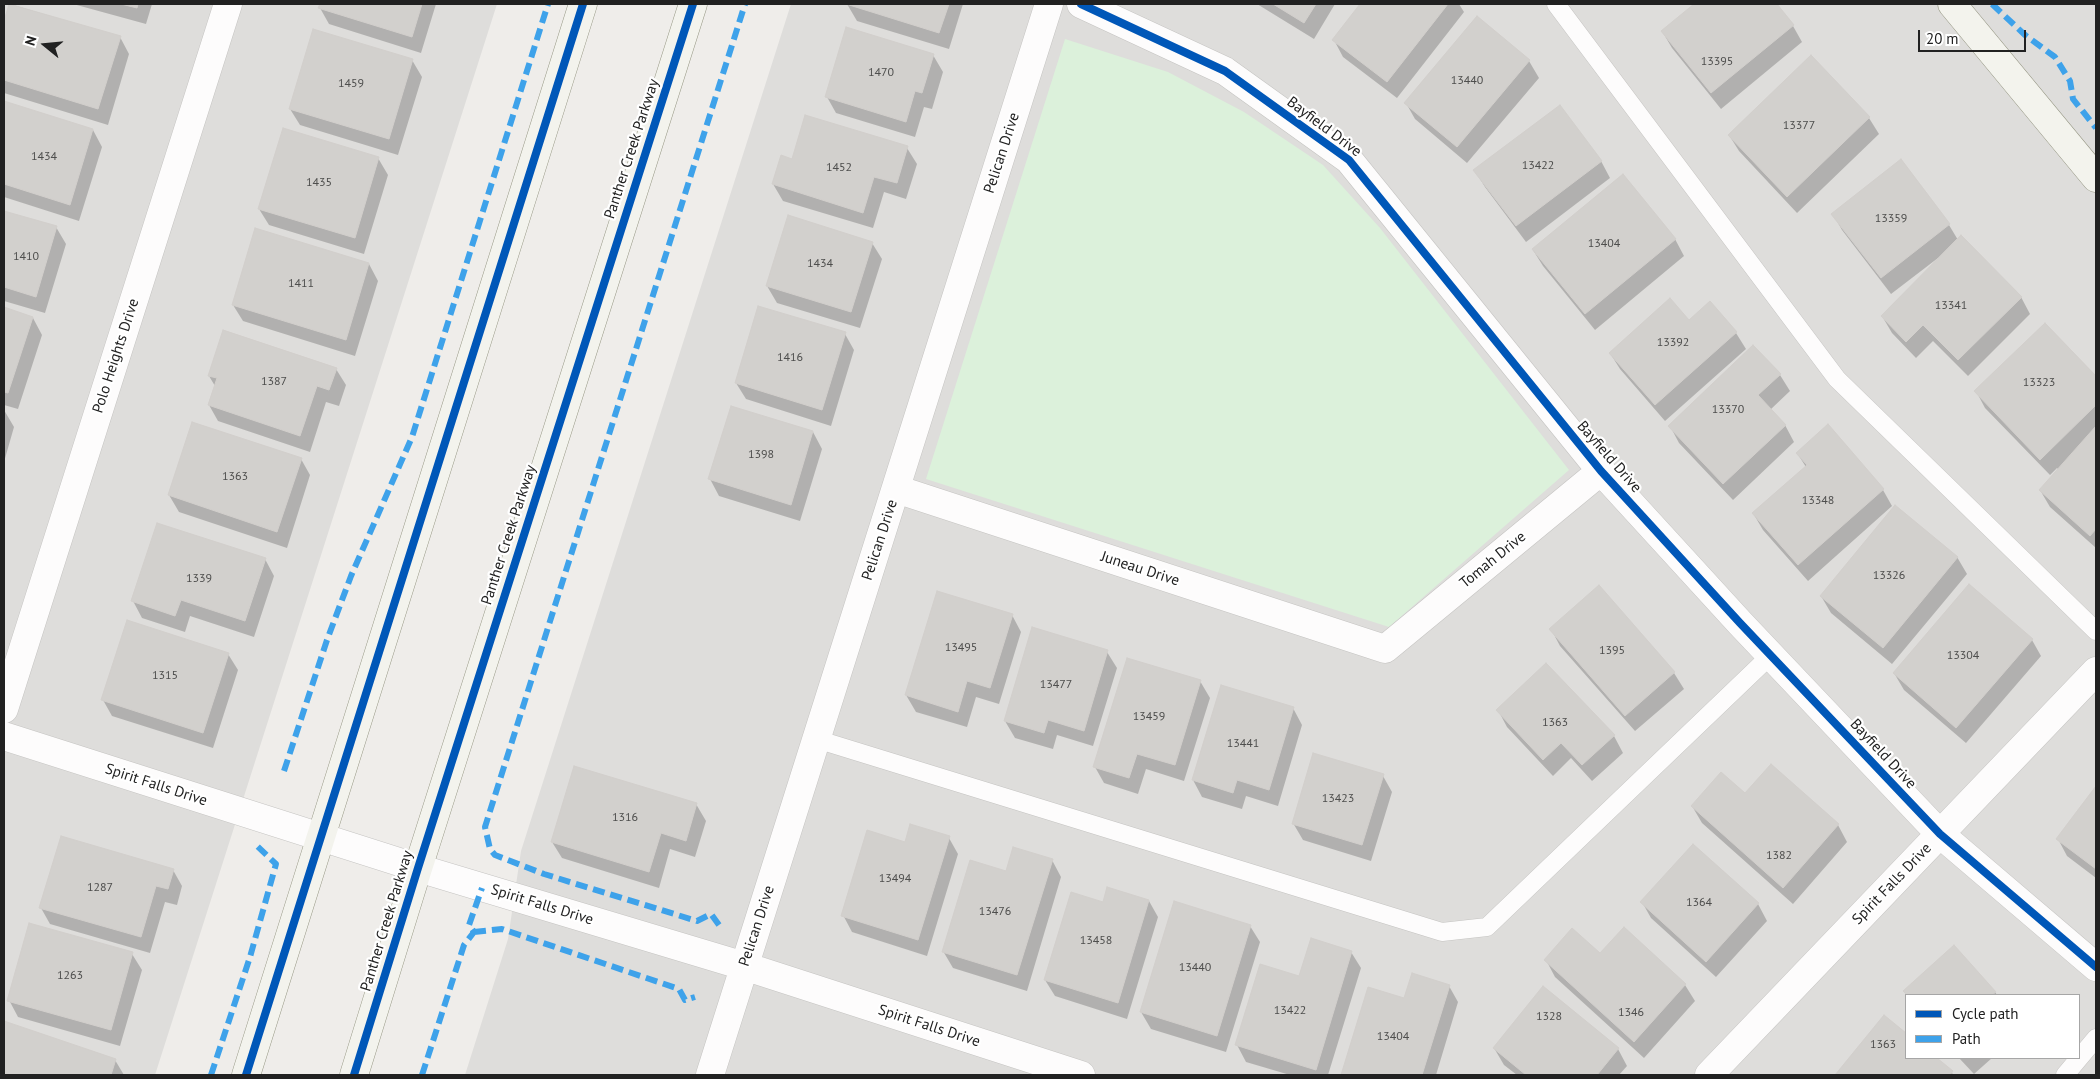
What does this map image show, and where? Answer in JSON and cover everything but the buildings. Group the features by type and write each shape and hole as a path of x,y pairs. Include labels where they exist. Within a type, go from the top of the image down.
{"main road":[{"path":"246,1075 583,4"},
{"name":"Panther Creek Parkway","path":"354,1075 693,4"},
{"path":"1952,4 2096,178"}],"street":[{"name":"Polo Heights Drive","path":"4,709 228,4"},
{"name":"Pelican Drive","path":"710,1075 1049,4"},
{"name":"Bayfield Drive","path":"1081,4 1225,71 1350,160 1600,471 1940,834 2096,967"},
{"name":"Tomah Drive","path":"1385,649 1600,471"},
{"name":"Juneau Drive","path":"896,489 1385,649"},
{"name":"Spirit Falls Drive","path":"1709,1075 2096,671"},
{"name":"Spirit Falls Drive","path":"4,736 418,868 744,966 1081,1075"}],"lane":[{"path":"1556,4 1837,379 2096,631"},
{"path":"816,739 1442,932 1487,927 1771,655"},
{"path":"2080,1057 2096,1038"},
{"path":"2065,1075 2078,1059"}],"shaded area":[{"path":"4,4 497,4 155,1075 4,1075"},
{"path":"791,4 2096,4 2096,1075 465,1075 508,939 521,851"}],"green space":[{"path":"1065,39 1168,72 1244,112 1323,165 1380,228 1569,470 1389,627 926,479"}],"marked path":[{"path":"284,771 327,640 351,576 412,437 548,4"},
{"path":"719,925 711,914 697,921 544,874 495,855 490,849 485,827 745,4"},
{"path":"1992,4 2025,35 2055,57 2070,81 2073,99 2096,128"},
{"path":"211,1075 250,957 276,864 256,845"},
{"path":"422,1075 464,945 474,932 469,925 482,888"},
{"path":"474,932 502,929 679,989 685,1000 695,997"}],"cycle path":[{"path":"246,1075 583,4"},
{"path":"354,1075 693,4"},
{"path":"1081,4 1225,71 1349,160 1601,471 1740,623 1940,834 2096,967"}]}
